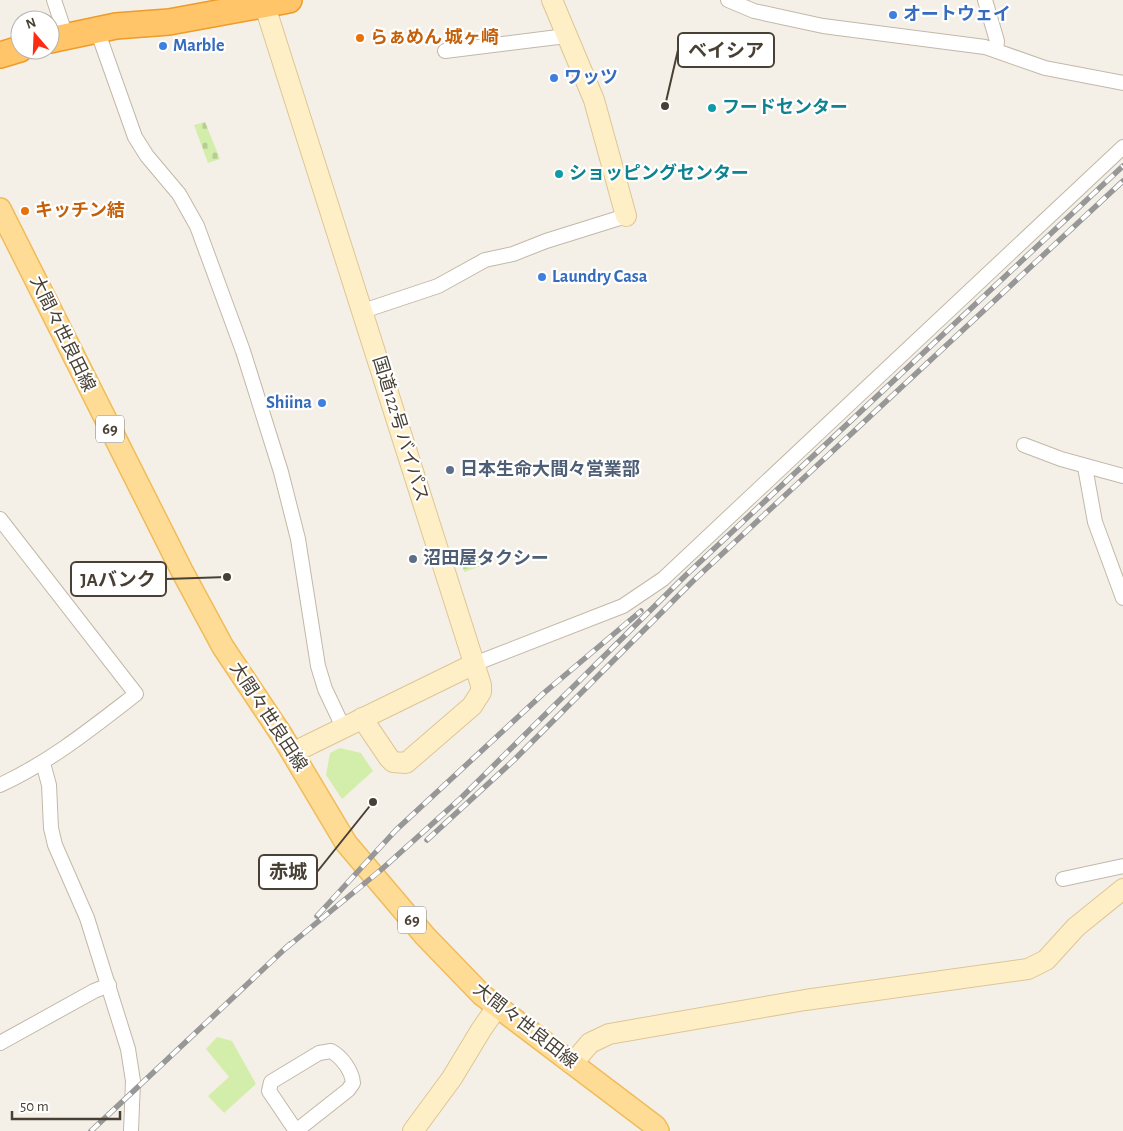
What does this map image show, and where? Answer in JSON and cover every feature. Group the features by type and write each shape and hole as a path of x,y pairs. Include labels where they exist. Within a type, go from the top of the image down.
{"highway":[{"path":"60,38 97,30 170,22 264,2 289,0"}],"main road":[{"name":"大間々世良田線","path":"0,209 182,572 236,670 292,753 346,843 458,972 497,1007 659,1129"}],"street":[{"path":"363,311 438,286 485,260 513,254 546,241 626,216 594,100 552,0"},
{"path":"728,0 754,12 824,26 956,42 996,50 1045,68 1123,83"},
{"path":"985,0 997,41 996,50"},
{"name":"国道122号 バイパス","path":"264,2 481,685 478,699 406,762 393,762 362,718"},
{"path":"97,30 135,137 147,156 179,194 197,226 244,350 266,418 292,513 305,578 318,666 325,688 343,727"},
{"path":"445,51 566,36"},
{"path":"292,753 362,718 411,697 474,664 623,606 663,579 912,346 927,328 1123,147"},
{"path":"1024,445 1085,466 1123,476"},
{"path":"1085,466 1095,522 1123,598"},
{"path":"0,519 136,694 96,727 43,763 0,785"},
{"path":"43,763 49,785 51,828 55,845 88,918 109,985 132,1070 131,1131"},
{"path":"1063,879 1123,866"},
{"path":"572,1064 590,1042 609,1034 814,998 1028,968 1046,960 1076,927 1123,889"},
{"path":"0,1043 94,990 109,985"},
{"path":"413,1131 452,1078 497,1007"},
{"path":"331,1050 338,1056 351,1074 352,1084 348,1090 296,1131 269,1091 270,1082 319,1053 331,1050"}],"green space":[{"path":"205,122 220,159 208,163 194,125"},
{"path":"488,559 490,563 464,572 461,562"},
{"path":"340,748 361,753 373,771 342,799 326,775 330,753"},
{"path":"217,1037 232,1041 256,1084 224,1113 208,1096 229,1077 206,1049"}],"railway":[{"path":"286,948 382,869 461,798 686,575 1123,166"},
{"path":"427,840 514,760 693,581 1123,181"},
{"path":"317,916 396,830 545,692 641,611"},
{"path":"91,1131 290,944"}],"place":[{"name":"オートウェイ","path":"893,15"},
{"name":"らぁめん 城ヶ崎","path":"360,38"},
{"name":"Marble","path":"163,46"},
{"name":"ワッツ","path":"554,78"},
{"name":"ベイシア","path":"665,106"},
{"name":"フードセンター","path":"712,108"},
{"name":"ショッピングセンター","path":"559,174"},
{"name":"キッチン結","path":"25,211"},
{"name":"Laundry Casa","path":"542,277"},
{"name":"Shiina","path":"322,403"},
{"name":"日本生命大間々営業部","path":"450,470"},
{"name":"沼田屋タクシー","path":"413,559"},
{"name":"JAバンク","path":"227,577"},
{"name":"赤城","path":"373,802"}]}
